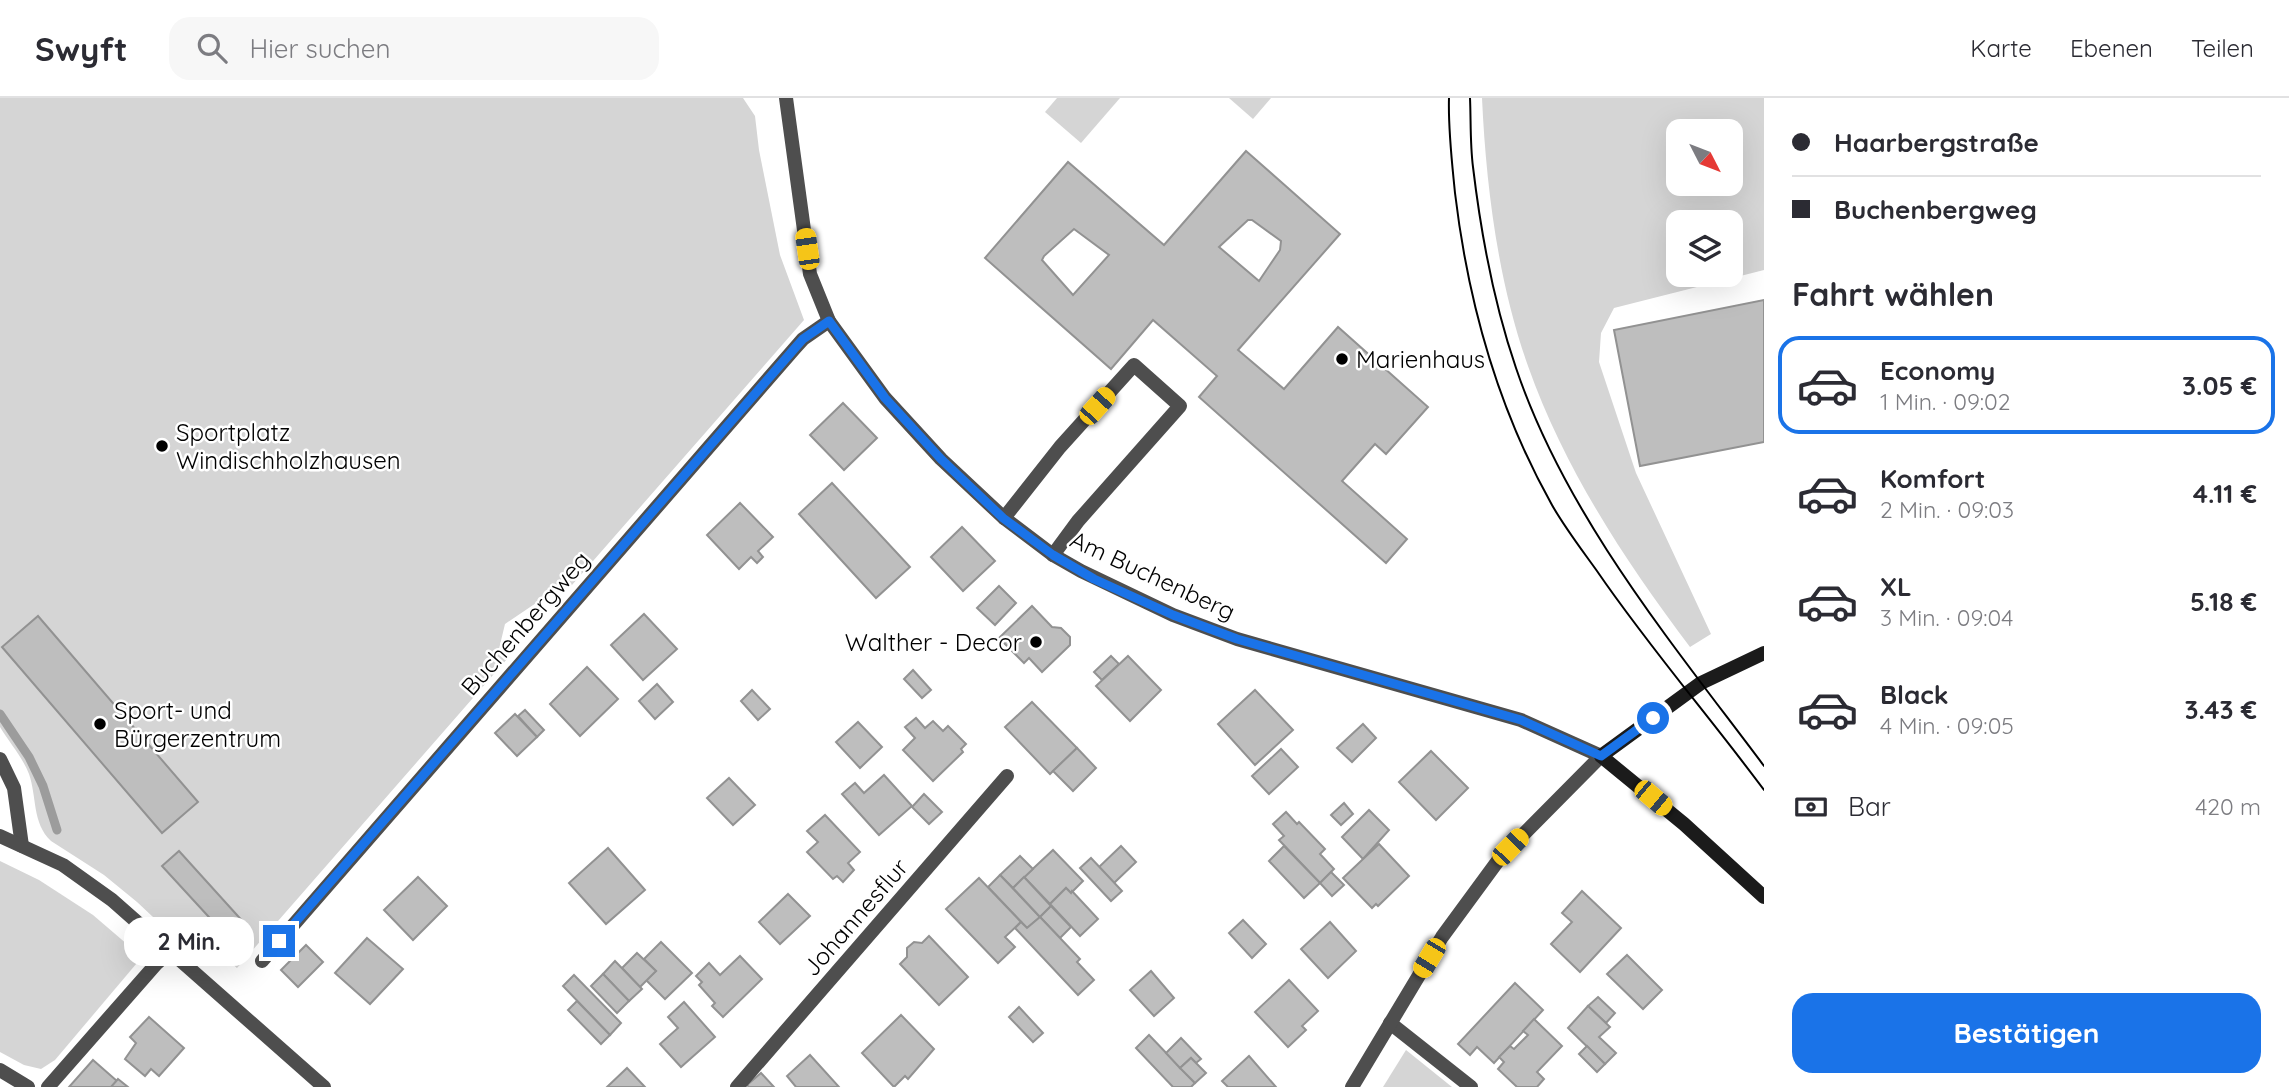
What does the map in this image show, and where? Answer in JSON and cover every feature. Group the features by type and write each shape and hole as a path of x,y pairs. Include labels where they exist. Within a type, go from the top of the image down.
{"main road":[{"path":"1764,653 1701,683 1601,756 1684,824 1764,897"}],"street":[{"name":"Am Buchenberg","path":"786,98 810,274 829,321 885,398 941,459 1003,518 1053,555 1094,579 1173,615 1237,639 1521,720 1601,756"},
{"name":"Buchenbergweg","path":"262,961 795,348 829,321"},
{"path":"1003,518 1060,447 1134,365 1180,406 1078,521 1053,555"},
{"path":"1352,1087 1442,937 1500,858 1601,756"},
{"path":"0,759 14,788 22,846"},
{"name":"Johannesflur","path":"737,1087 1007,776"},
{"path":"0,836 63,865 87,881 171,950 324,1087"},
{"path":"48,1087 171,950"},
{"path":"1390,1023 1471,1087"},
{"path":"0,1070 28,1087"}],"shaded area":[{"path":"0,98 743,98 755,116 780,255 804,320 572,585 542,599 505,624 499,649 507,659 237,968 214,948 199,960 104,875 51,841 38,818 26,768 0,727"},
{"path":"1057,98 1120,98 1081,143 1045,112"},
{"path":"1229,98 1271,98 1253,119"},
{"path":"1482,98 1764,98 1764,270 1743,275 1743,210 1666,210 1666,287 1697,287 1614,308 1601,333 1599,362 1636,473 1711,634 1690,647 1620,547 1559,441 1528,366 1518,334 1501,267 1490,199"},
{"path":"0,861 39,880 93,915 142,957 55,1060 41,1069 24,1065 0,1052"},
{"path":"1406,1050 1452,1087 1383,1087"}],"building":[{"name":"Marienhaus","path":"1246,151 1340,234 1238,350 1284,389 1338,327 1428,407 1386,454 1375,444 1342,481 1407,539 1386,563 1199,397 1217,376 1153,320 1111,369 985,258 1068,162 1164,245","holes":["1248,220 1252,220 1281,241 1280,250 1259,281 1219,247","1074,229 1109,255 1073,295 1042,260"]},
{"path":"1764,300 1764,442 1640,466 1614,330"},
{"path":"843,403 877,438 844,470 810,435"},
{"path":"832,483 910,567 876,598 799,514"},
{"path":"740,503 773,537 758,551 763,557 757,563 751,557 739,569 707,535"},
{"path":"962,527 995,561 963,591 931,557"},
{"path":"999,586 1016,603 995,625 977,608"},
{"name":"Walther - Decor","path":"1032,606 1052,627 1061,628 1070,637 1070,645 1042,672 1029,658 1024,663 999,638"},
{"path":"644,614 677,649 643,680 611,645"},
{"name":"Sport- und Bürgerzentrum","path":"38,616 198,802 162,833 2,647"},
{"path":"1111,656 1119,664 1102,680 1094,672"},
{"path":"1128,656 1161,690 1130,721 1096,686"},
{"path":"587,667 618,699 580,736 550,704"},
{"path":"913,670 931,690 922,698 904,679"},
{"path":"657,684 673,702 655,719 639,701"},
{"path":"752,690 770,709 758,720 741,701"},
{"path":"1255,690 1293,730 1255,765 1218,724"},
{"path":"1032,702 1077,748 1050,774 1005,727"},
{"path":"525,710 544,730 537,737 518,716"},
{"path":"515,714 537,737 517,756 495,733"},
{"path":"916,718 925,728 933,721 943,731 948,726 966,744 961,749 963,752 933,781 903,750 915,738 905,727"},
{"path":"858,722 882,747 860,768 836,742"},
{"path":"1363,724 1376,738 1352,762 1337,748"},
{"path":"1077,748 1096,768 1073,791 1053,771"},
{"path":"1281,749 1298,767 1269,794 1252,776"},
{"path":"1431,751 1468,788 1436,820 1399,782"},
{"path":"884,775 912,806 879,835 842,794 855,783 864,793"},
{"path":"729,778 755,805 733,825 707,798"},
{"path":"924,794 942,812 929,824 912,807"},
{"path":"1344,803 1353,814 1341,825 1331,815"},
{"path":"1369,810 1389,830 1363,859 1342,837"},
{"path":"1286,812 1325,849 1320,854 1334,869 1320,883 1279,840 1284,836 1273,824"},
{"path":"825,815 860,852 848,863 854,870 843,882 837,876 833,879 807,852 818,842 807,831"},
{"path":"1379,844 1409,876 1378,906 1376,904 1372,908 1343,878"},
{"path":"1121,846 1136,862 1114,883 1099,867"},
{"path":"1284,846 1320,883 1304,898 1269,861"},
{"path":"608,848 645,890 606,924 569,883"},
{"path":"1053,850 1083,881 1071,893 1066,888 1050,904 1024,877"},
{"path":"179,851 246,925 230,940 162,866"},
{"path":"1020,856 1033,869 1013,888 1000,875"},
{"path":"1091,858 1122,891 1111,901 1080,868"},
{"path":"1331,872 1344,885 1332,896 1320,883"},
{"path":"1000,875 1040,917 1027,928 988,887"},
{"path":"418,877 447,906 413,940 384,910"},
{"path":"1024,877 1051,906 1040,917 1013,888"},
{"path":"979,878 1021,922 1005,937 1015,947 998,963 946,909"},
{"path":"1066,888 1098,919 1080,936 1050,904"},
{"path":"1582,891 1621,928 1580,972 1551,944 1572,922 1562,913"},
{"path":"788,894 810,916 780,944 759,922"},
{"path":"1051,906 1071,927 1060,938 1040,917"},
{"path":"1040,917 1080,959 1077,962 1094,980 1078,995 1015,928 1021,922 1027,928"},
{"path":"1243,920 1266,944 1252,958 1229,933"},
{"path":"1330,922 1356,951 1328,978 1301,949"},
{"path":"929,936 968,977 939,1005 900,964 907,957 907,948 914,942 922,943"},
{"path":"367,938 403,969 370,1004 335,973"},
{"path":"661,942 692,973 665,999 646,980 656,971 644,959"},
{"path":"306,945 323,962 298,987 281,970"},
{"path":"637,953 656,971 640,987 622,968"},
{"path":"1627,955 1662,990 1643,1009 1607,974"},
{"path":"740,956 762,979 723,1017 712,1006 715,1003 699,985 702,982 696,976 709,963 720,975"},
{"path":"615,961 642,989 629,1001 603,974"},
{"path":"1151,971 1174,998 1154,1016 1130,990"},
{"path":"603,974 629,1001 617,1013 591,986"},
{"path":"574,975 621,1023 610,1035 563,986"},
{"path":"1289,980 1318,1011 1302,1026 1306,1030 1288,1047 1255,1012"},
{"path":"1515,983 1543,1010 1494,1063 1477,1047 1470,1055 1458,1044"},
{"path":"1598,997 1615,1013 1606,1023 1588,1006"},
{"path":"577,1001 610,1035 601,1044 568,1010"},
{"path":"684,1002 715,1037 681,1067 660,1044 678,1028 668,1017"},
{"path":"1588,1006 1610,1027 1599,1037 1616,1053 1605,1064 1568,1028"},
{"path":"1019,1007 1043,1033 1033,1042 1009,1017"},
{"path":"901,1015 934,1049 908,1079 905,1076 894,1087 862,1053"},
{"path":"149,1017 184,1048 159,1076 151,1069 145,1076 125,1059 136,1043 130,1037"},
{"path":"1534,1019 1562,1046 1537,1072 1544,1079 1537,1087 1517,1087 1498,1069 1504,1062 1499,1057 1510,1046 1514,1049 1528,1035 1523,1031"},
{"path":"1149,1035 1195,1083 1191,1087 1173,1087 1136,1048"},
{"path":"1181,1038 1201,1059 1196,1063 1191,1058 1180,1068 1166,1053"},
{"path":"1587,1046 1605,1064 1597,1072 1579,1054"},
{"path":"810,1055 839,1087 796,1087 787,1076"},
{"path":"1249,1056 1276,1087 1228,1087 1222,1081"},
{"path":"1191,1058 1206,1073 1195,1083 1180,1068"},
{"path":"93,1060 117,1081 111,1087 69,1087"},
{"path":"627,1068 645,1087 607,1087"},
{"path":"761,1073 774,1087 747,1085"},
{"path":"118,1079 128,1087 111,1087"}],"waterway":[{"path":"0,714 29,757 43,786 57,830"}],"tram line":[{"path":"1449,98 1455,193 1477,314 1501,393 1533,469 1562,522 1617,599 1764,790"},
{"path":"1470,98 1473,167 1489,269 1508,344 1537,423 1592,527 1624,576 1764,766"}],"place":[{"name":"Marienhaus","path":"1342,359"},
{"name":"Sportplatz Windischholzhausen","path":"162,446"},
{"name":"Walther - Decor","path":"1036,642"},
{"name":"Sport- und Bürgerzentrum","path":"100,724"}],"route":[{"path":"279,941 795,348 829,321 885,398 941,459 1003,518 1053,555 1094,579 1173,615 1237,639 1521,720 1601,756 1653,718"}]}
